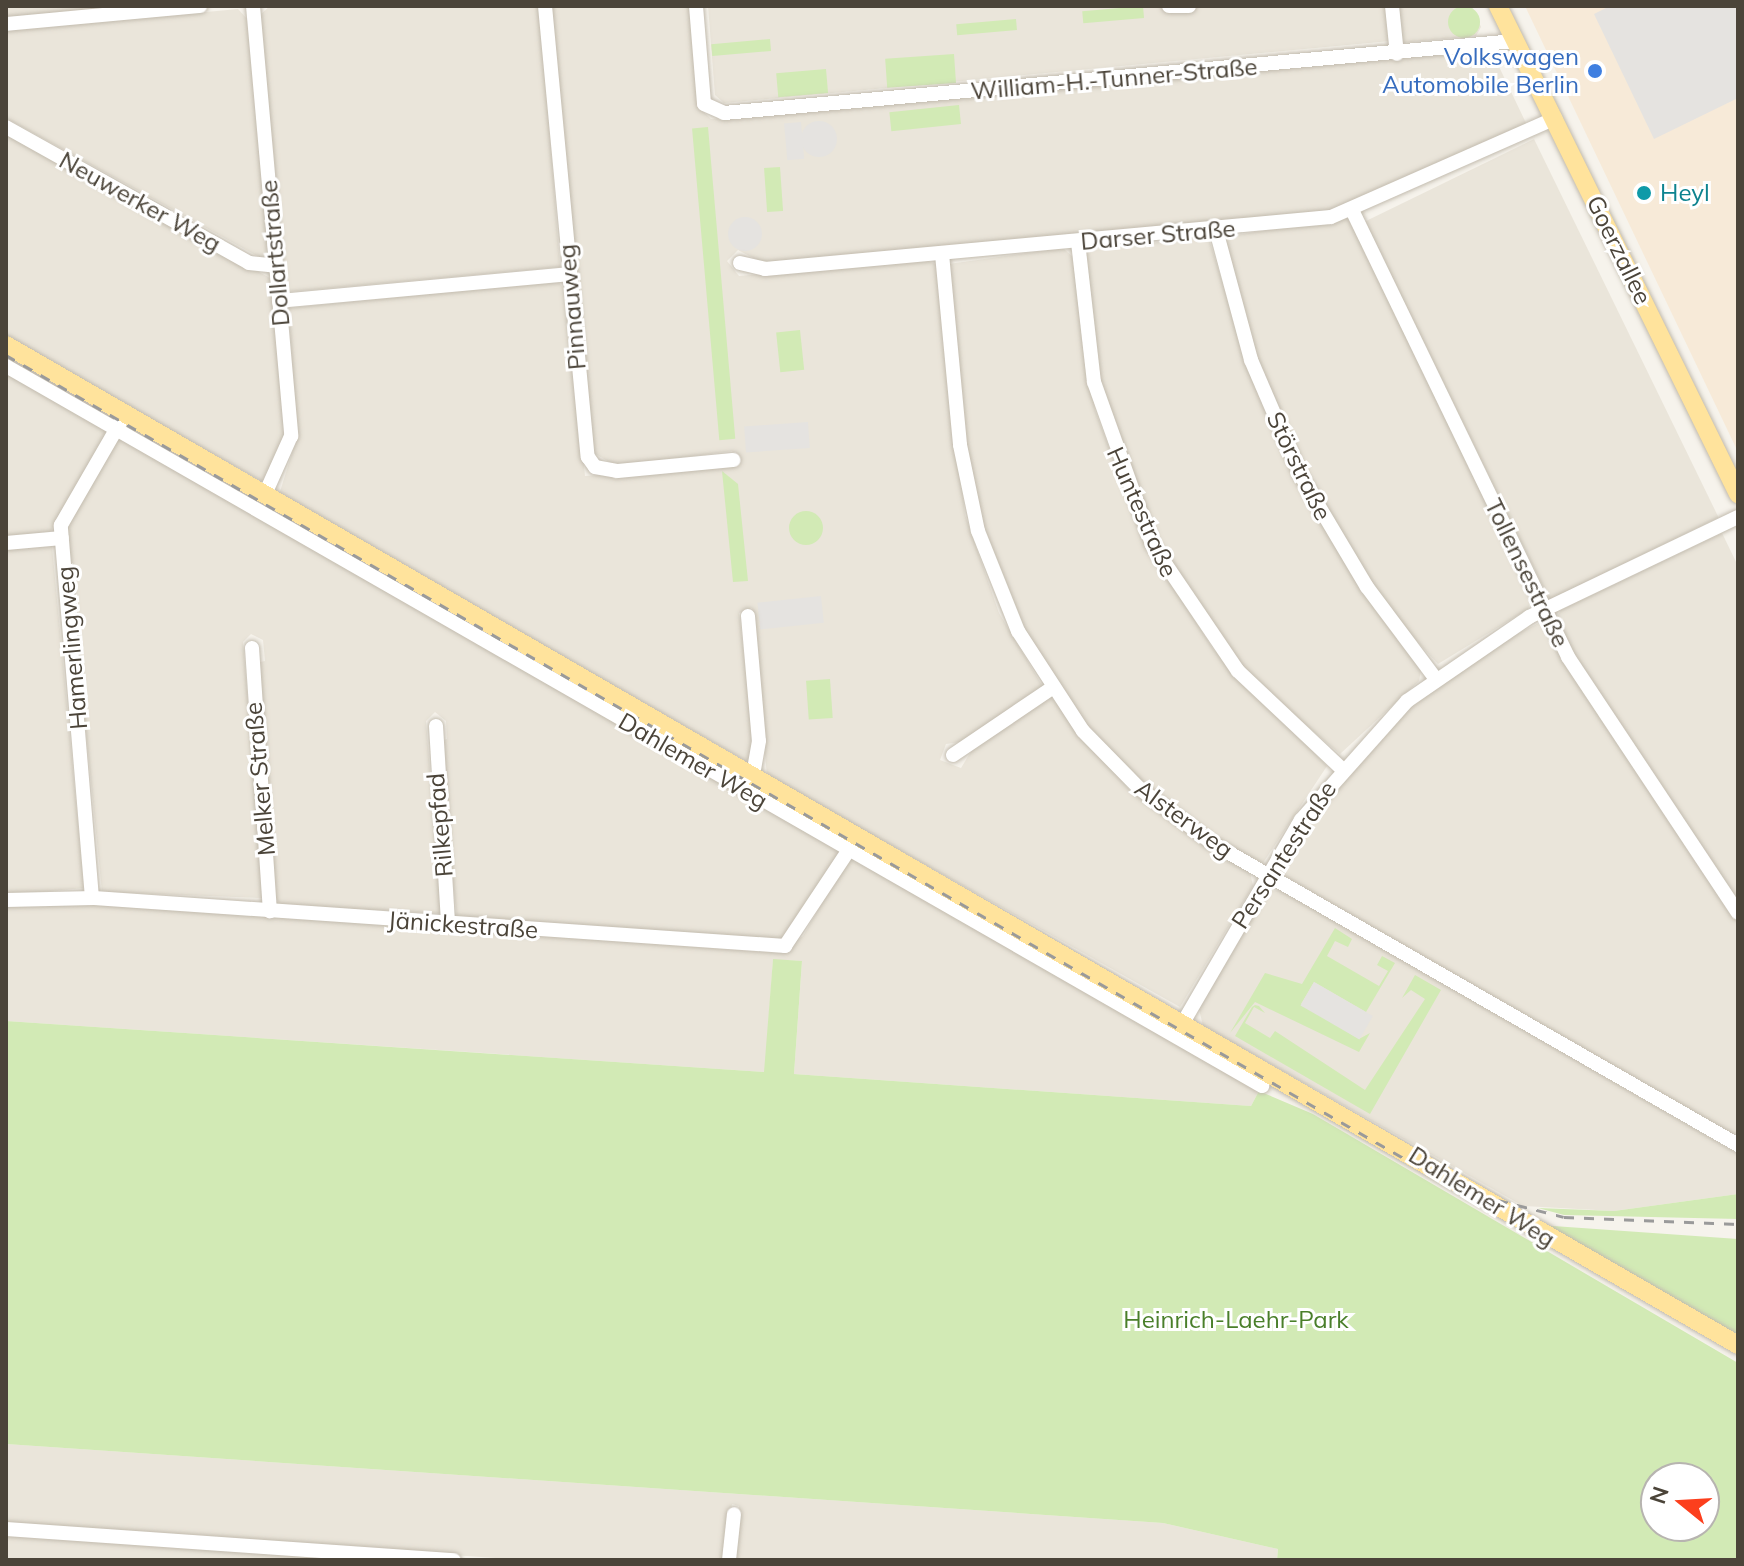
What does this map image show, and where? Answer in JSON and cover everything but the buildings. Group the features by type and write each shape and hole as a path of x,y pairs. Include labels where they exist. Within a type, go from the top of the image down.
{"main road":[{"name":"Goerzallee","path":"1498,6 1738,494"},
{"name":"Dahlemer Weg","path":"6,345 40,375 261,499 314,533 607,701 753,774 789,805 853,842 902,859 990,910 1071,967 1157,1005 1184,1021 1224,1055 1737,1345"}],"street":[{"path":"6,24 200,6"},
{"name":"Dollartstraße","path":"253,6 291,443 261,499"},
{"name":"Pinnauweg","path":"545,6 585,446 595,467 733,460"},
{"name":"William-H.-Tunner-Straße","path":"696,6 704,104 712,112 1397,54 1515,41"},
{"path":"1169,6 1189,6"},
{"path":"1392,6 1397,54"},
{"name":"Darser Straße","path":"740,263 765,269 1216,230 1353,212 1555,118"},
{"name":"Neuwerker Weg","path":"6,127 249,263 276,266"},
{"name":"Tollensestraße","path":"1353,212 1544,610 1586,687 1738,913"},
{"name":"Störstraße","path":"1216,230 1251,360 1294,462 1348,559 1435,678"},
{"name":"Huntestraße","path":"1078,242 1094,382 1144,528 1226,657 1341,768"},
{"name":"Alsterweg","path":"942,254 971,507 1007,609 1052,688 1139,788 1267,876 1738,1145"},
{"path":"279,301 569,274"},
{"name":"Dahlemer Weg","path":"6,366 40,375"},
{"name":"Hamerlingweg","path":"92,898 61,525 121,421"},
{"name":"Persantestraße","path":"1184,1021 1267,876 1341,768 1435,678 1544,610 1738,517"},
{"path":"6,543 62,538"},
{"path":"748,616 759,741 753,774"},
{"name":"Melker Straße","path":"252,648 270,911"},
{"path":"953,755 1052,688"},
{"name":"Dahlemer Weg","path":"607,701 789,805"},
{"name":"Rilkepfad","path":"436,726 448,923"},
{"name":"Dahlemer Weg","path":"853,842 892,876 989,932 1071,967 1148,1022 1224,1055 1262,1086"},
{"name":"Jänickestraße","path":"6,900 92,898 785,946 853,842"},
{"path":"892,876 902,859"},
{"path":"914,889 924,872"},
{"path":"944,906 953,889"},
{"path":"972,922 990,910"},
{"path":"989,932 990,910"},
{"path":"1148,1022 1157,1005"},
{"path":"729,1560 734,1514"},
{"path":"6,1529 454,1560"}],"shaded area":[{"path":"6,6 128,6 6,17"},
{"path":"270,6 540,6 560,267 287,292 260,15"},
{"path":"550,6 690,6 699,108 711,119 1491,50 1527,125 1338,210 765,264 738,250 727,261 739,276 926,260 937,265 965,515 999,613 1043,687 960,742 946,744 940,760 961,768 975,745 1051,697 1132,793 1250,872 1253,886 1180,1007 767,776 752,608 739,613 755,751 746,761 279,495 296,440 289,308 558,281 566,292 585,476 740,465 732,451 616,466 594,453"},
{"path":"708,6 1387,6 1390,41 724,103 715,95"},
{"path":"1397,6 1472,6 1481,27 1476,36 1400,43"},
{"path":"1525,6 1738,6 1738,452 1642,251"},
{"path":"1610,6 1738,6 1738,98 1654,139 1594,14"},
{"path":"238,9 249,21 269,246 263,259 6,118 6,31"},
{"path":"819,121 832,126 837,139 832,152 819,157 806,152 801,139 806,126"},
{"path":"801,122 804,159 787,160 784,123"},
{"path":"6,133 270,278 286,432 263,482 6,339"},
{"path":"1534,139 1719,517 1550,600 1365,221"},
{"path":"745,217 757,222 762,234 757,246 745,251 733,246 728,234 733,222"},
{"path":"1349,218 1532,598 1528,609 1438,664 1386,608 1302,467 1253,348 1223,237"},
{"path":"1208,236 1249,369 1308,501 1421,670 1419,681 1340,754 1253,680 1161,551 1102,397 1086,251"},
{"path":"1063,248 1074,258 1095,410 1142,537 1213,649 1327,766 1263,863 1224,845 1157,797 1093,734 1025,635 991,558 967,459 949,264"},
{"path":"6,351 113,413 115,422 49,534 6,539"},
{"path":"808,422 810,448 746,452 744,426"},
{"path":"133,424 847,841 789,936 777,941 457,918 438,742 447,739 446,721 435,712 426,721 441,913 281,906 275,897 256,663 265,661 263,640 251,634 243,642 264,898 102,892 66,530 123,427"},
{"path":"1722,533 1738,566 1738,904 1595,691 1555,620 1561,610"},
{"path":"52,546 84,888 6,895 6,548"},
{"path":"821,596 824,623 760,630 757,603"},
{"path":"1539,623 1738,921 1738,1139 1281,874 1314,815 1408,710 1493,646"},
{"path":"855,846 1259,1091 1251,1106 794,1074 802,961 773,960 765,1072 6,1021 6,905 94,903 779,953 803,936"},
{"path":"1282,890 1738,1154 1738,1194 1614,1211 1523,1206 1203,1026 1199,1009 1268,891"},
{"path":"1314,982 1373,1016 1359,1039 1300,1005"},
{"path":"6,1444 1163,1523 1278,1549 1277,1560 733,1560 739,1506 732,1504 725,1560 524,1560 6,1524"},
{"path":"6,1534 384,1560 6,1560"}],"green space":[{"path":"1143,6 1144,18 1083,23 1082,11"},
{"path":"1464,6 1475,11 1480,22 1475,33 1464,38 1453,33 1448,22 1453,11"},
{"path":"1016,19 1017,30 957,35 956,24"},
{"path":"770,39 771,51 712,56 711,44"},
{"path":"954,54 956,83 887,88 885,59"},
{"path":"826,69 828,93 778,97 776,73"},
{"path":"959,105 961,124 891,131 889,112"},
{"path":"708,127 735,439 719,440 692,128"},
{"path":"780,167 783,211 767,212 764,168"},
{"path":"800,330 804,370 780,372 776,333"},
{"path":"722,471 738,484 748,581 733,582"},
{"path":"806,511 818,516 823,528 818,540 806,545 794,540 789,528 794,516"},
{"path":"830,679 833,718 809,720 806,681"},
{"path":"1335,928 1352,939 1348,947 1335,941 1327,956 1379,986 1388,971 1377,965 1382,956 1395,963 1366,1012 1314,982 1301,1004 1359,1039 1370,1033 1359,1052 1255,1002 1230,1033 1265,973 1302,984"},
{"name":"Heinrich-Laehr-Park","path":"773,959 802,961 794,1074 1251,1106 1259,1091 1313,1114 1738,1363 1738,1560 1277,1560 1278,1549 1163,1523 6,1444 6,1021 764,1072"},
{"path":"1415,975 1441,990 1370,1114 1235,1036 1252,1007 1259,1006 1265,1013 1254,1007 1245,1023 1270,1038 1275,1031 1365,1090 1425,999 1411,990 1402,998"},
{"path":"1738,1194 1738,1219 1564,1215 1538,1208 1614,1211"},
{"path":"1539,1225 1738,1239 1738,1339"}],"railway":[{"path":"6,355 1459,1190 1564,1217 1738,1224"}],"place":[{"name":"Volkswagen Automobile Berlin","path":"1595,71"},
{"name":"Heyl","path":"1644,193"}]}
